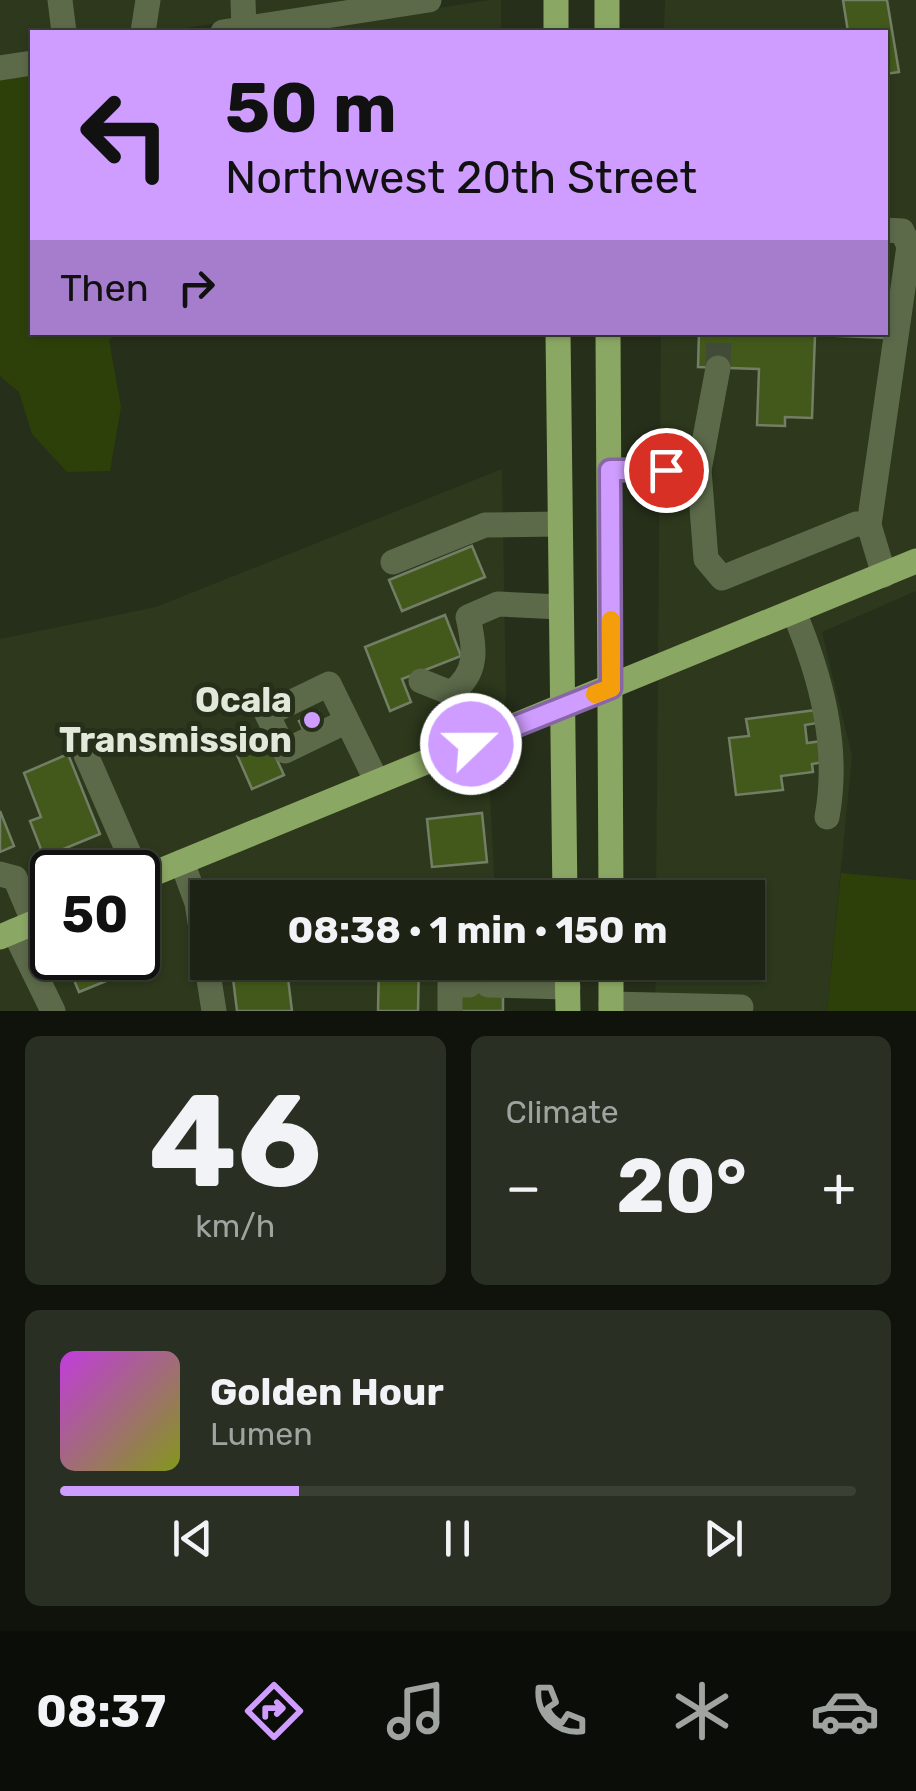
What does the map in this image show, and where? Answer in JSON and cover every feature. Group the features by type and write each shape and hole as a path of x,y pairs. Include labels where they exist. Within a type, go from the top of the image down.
{"main road":[{"path":"556,0 556,30"},
{"path":"607,0 607,30"},
{"path":"558,335 566,880"},
{"path":"608,335 611,880"},
{"path":"160,869 916,561"},
{"path":"611,980 611,1007"}],"street":[{"path":"60,0 64,30"},
{"path":"143,30 148,0"},
{"path":"234,30 243,0"},
{"path":"240,30 429,0"},
{"path":"0,68 30,63"},
{"path":"884,574 869,526 909,246 902,231 888,230"},
{"path":"718,368 699,470 706,560 722,578 856,524 869,526"},
{"path":"610,470 699,470"},
{"path":"393,562 485,525 560,524"},
{"path":"451,693 465,682 476,652 468,617 498,604 560,606"},
{"path":"794,612 810,648 834,756 827,818"},
{"path":"421,681 451,693 471,744"},
{"path":"347,721 376,782"},
{"path":"86,755 127,850"},
{"path":"182,862 197,903 214,1011"},
{"path":"0,874 15,878 25,926 52,1011"},
{"path":"450,1011 450,984 568,987"},
{"path":"611,1007 741,1007"}],"shaded area":[{"path":"0,0 367,0 174,30 30,30 30,53 0,58"},
{"path":"490,0 501,0 501,30 298,30"},
{"path":"665,0 916,0 916,550 658,657 661,335 888,335 888,30 664,30"},
{"path":"502,469 506,698 501,721 160,859 160,850 30,850 30,913 0,925 0,639 156,607"},
{"path":"916,572 916,591 822,632 852,756 827,1011 655,1011 656,980 765,980 765,880 656,880 658,679"},
{"path":"495,744 489,772 494,880 190,880 190,980 499,980 500,1011 64,1011 49,980 160,980 160,882"},
{"path":"9,944 41,1011 0,1011 0,948"}],"green space":[{"path":"30,72 30,335 115,335 109,340 121,407 110,471 67,472 32,434 19,392 0,376 0,78"},
{"path":"841,873 916,880 916,1011 827,1011"}],"building":[{"path":"843,0 887,0 899,72 888,74 888,30 848,30"},
{"path":"699,335 815,335 812,418 785,417 785,426 757,425 759,369 698,367"},
{"path":"815,335 887,335 887,338"},
{"path":"472,546 485,577 402,611 389,580"},
{"path":"445,615 461,656 402,679 411,702 390,711 365,647"},
{"path":"816,710 817,723 805,725 807,743 822,741 824,762 812,764 813,772 781,776 783,790 736,795 729,738 749,736 746,719"},
{"path":"319,712 325,724 305,733 299,721"},
{"path":"265,734 284,775 252,789 234,748"},
{"path":"68,754 100,834 61,850 41,850 30,821 41,817 24,773"},
{"path":"0,811 14,846 0,852"},
{"path":"482,813 487,862 432,867 427,819"},
{"path":"74,980 108,980 79,992"},
{"path":"233,980 288,980 292,1011 237,1011"},
{"path":"379,980 419,980 418,1011 378,1011"},
{"path":"468,980 491,980 503,996 503,1011 456,1011"}],"tunnel":[{"path":"718,368 719,335"}],"slow traffic":[{"path":"595,694 611,688 611,620"}],"place":[{"name":"Ocala Transmission","path":"312,720"}],"route":[{"path":"471,744 611,688 610,470 666,470"}]}
